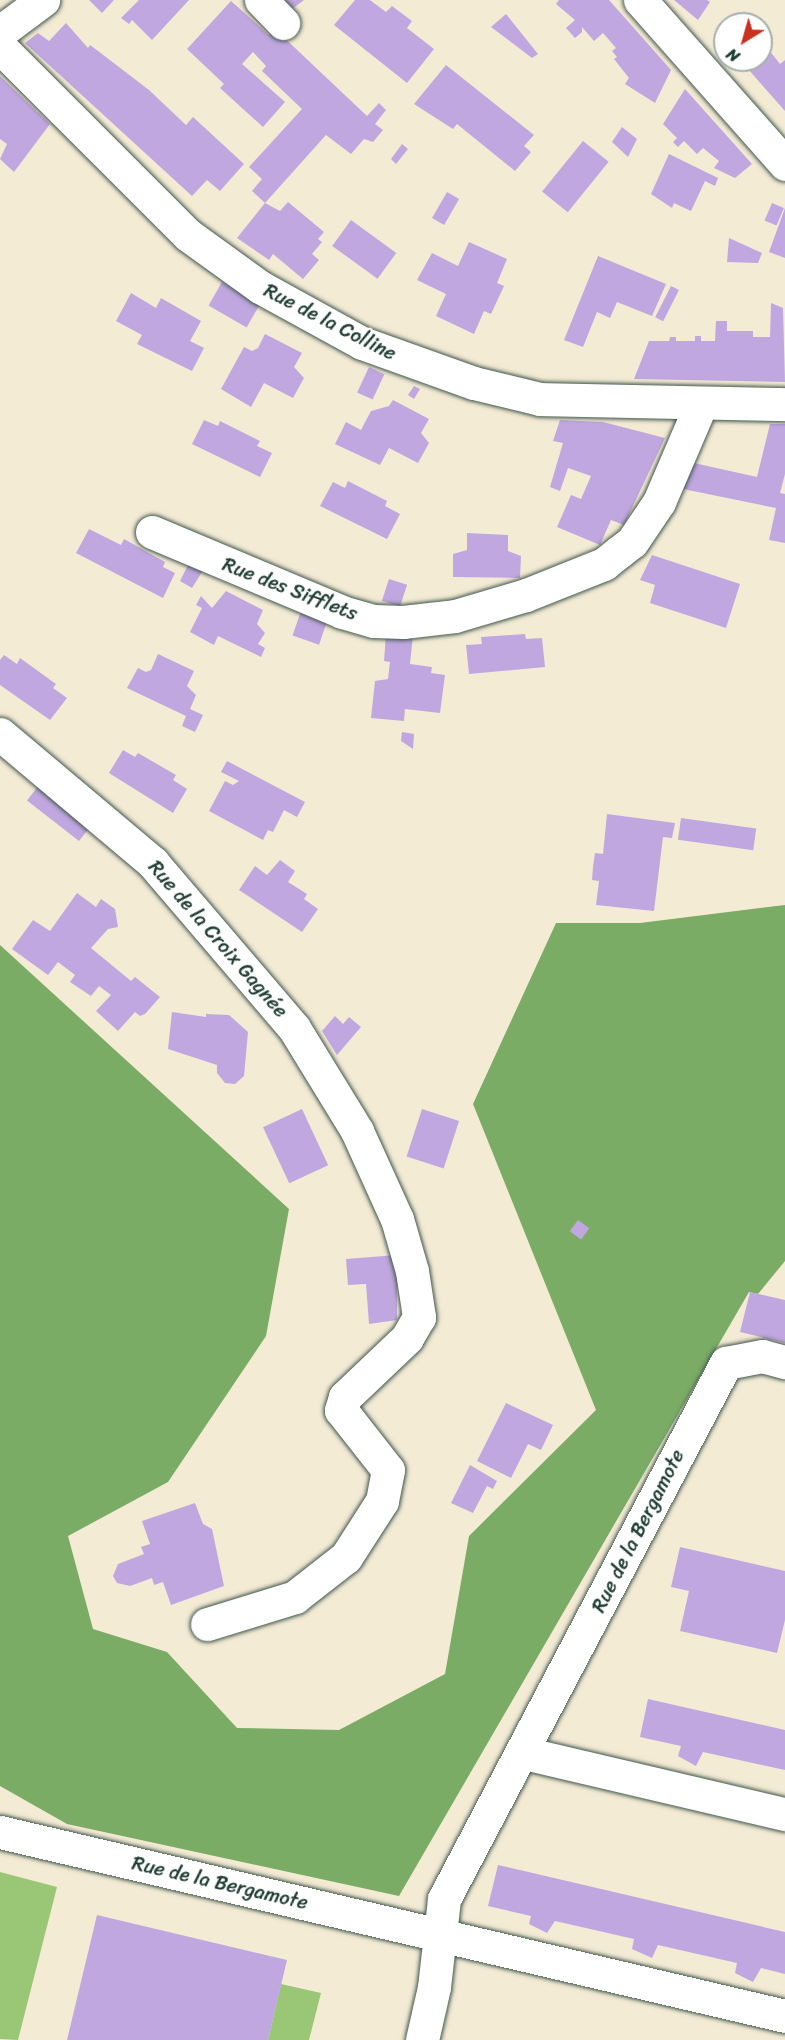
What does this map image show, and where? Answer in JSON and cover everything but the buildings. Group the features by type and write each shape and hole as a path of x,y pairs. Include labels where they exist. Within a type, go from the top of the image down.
{"street":[{"path":"0,32 43,0"},
{"path":"261,0 283,23"},
{"path":"640,0 785,164"},
{"name":"Rue de la Colline","path":"0,47 188,235 260,286 344,334 398,358 532,398 701,404 785,404"},
{"name":"Rue des Sifflets","path":"152,531 273,584 374,621 427,621 479,610 604,564 632,542 659,502 701,404"},
{"name":"Rue de la Croix Gagnée","path":"0,734 118,831 190,902 294,1028 336,1090 374,1175 397,1219 419,1317 406,1338 345,1397 341,1410 388,1470 382,1501 346,1557 295,1597 207,1624"},
{"name":"Rue de la Bergamote","path":"441,1935 444,1899 524,1753 726,1363 762,1356 785,1362"},
{"path":"524,1753 785,1814"},
{"name":"Rue de la Bergamote","path":"0,1832 785,2016"},
{"path":"422,2040 441,1935"}],"green space":[{"path":"785,905 785,1261 758,1294 749,1292 399,1896 67,1824 0,1786 0,945 289,1209 266,1336 168,1482 68,1536 93,1629 167,1652 237,1728 339,1730 445,1674 469,1536 596,1410 473,1104 556,923 640,923"},
{"path":"0,1872 57,1887 18,2040 0,2039"},
{"path":"281,1984 321,1993 309,2040 268,2040"}]}
